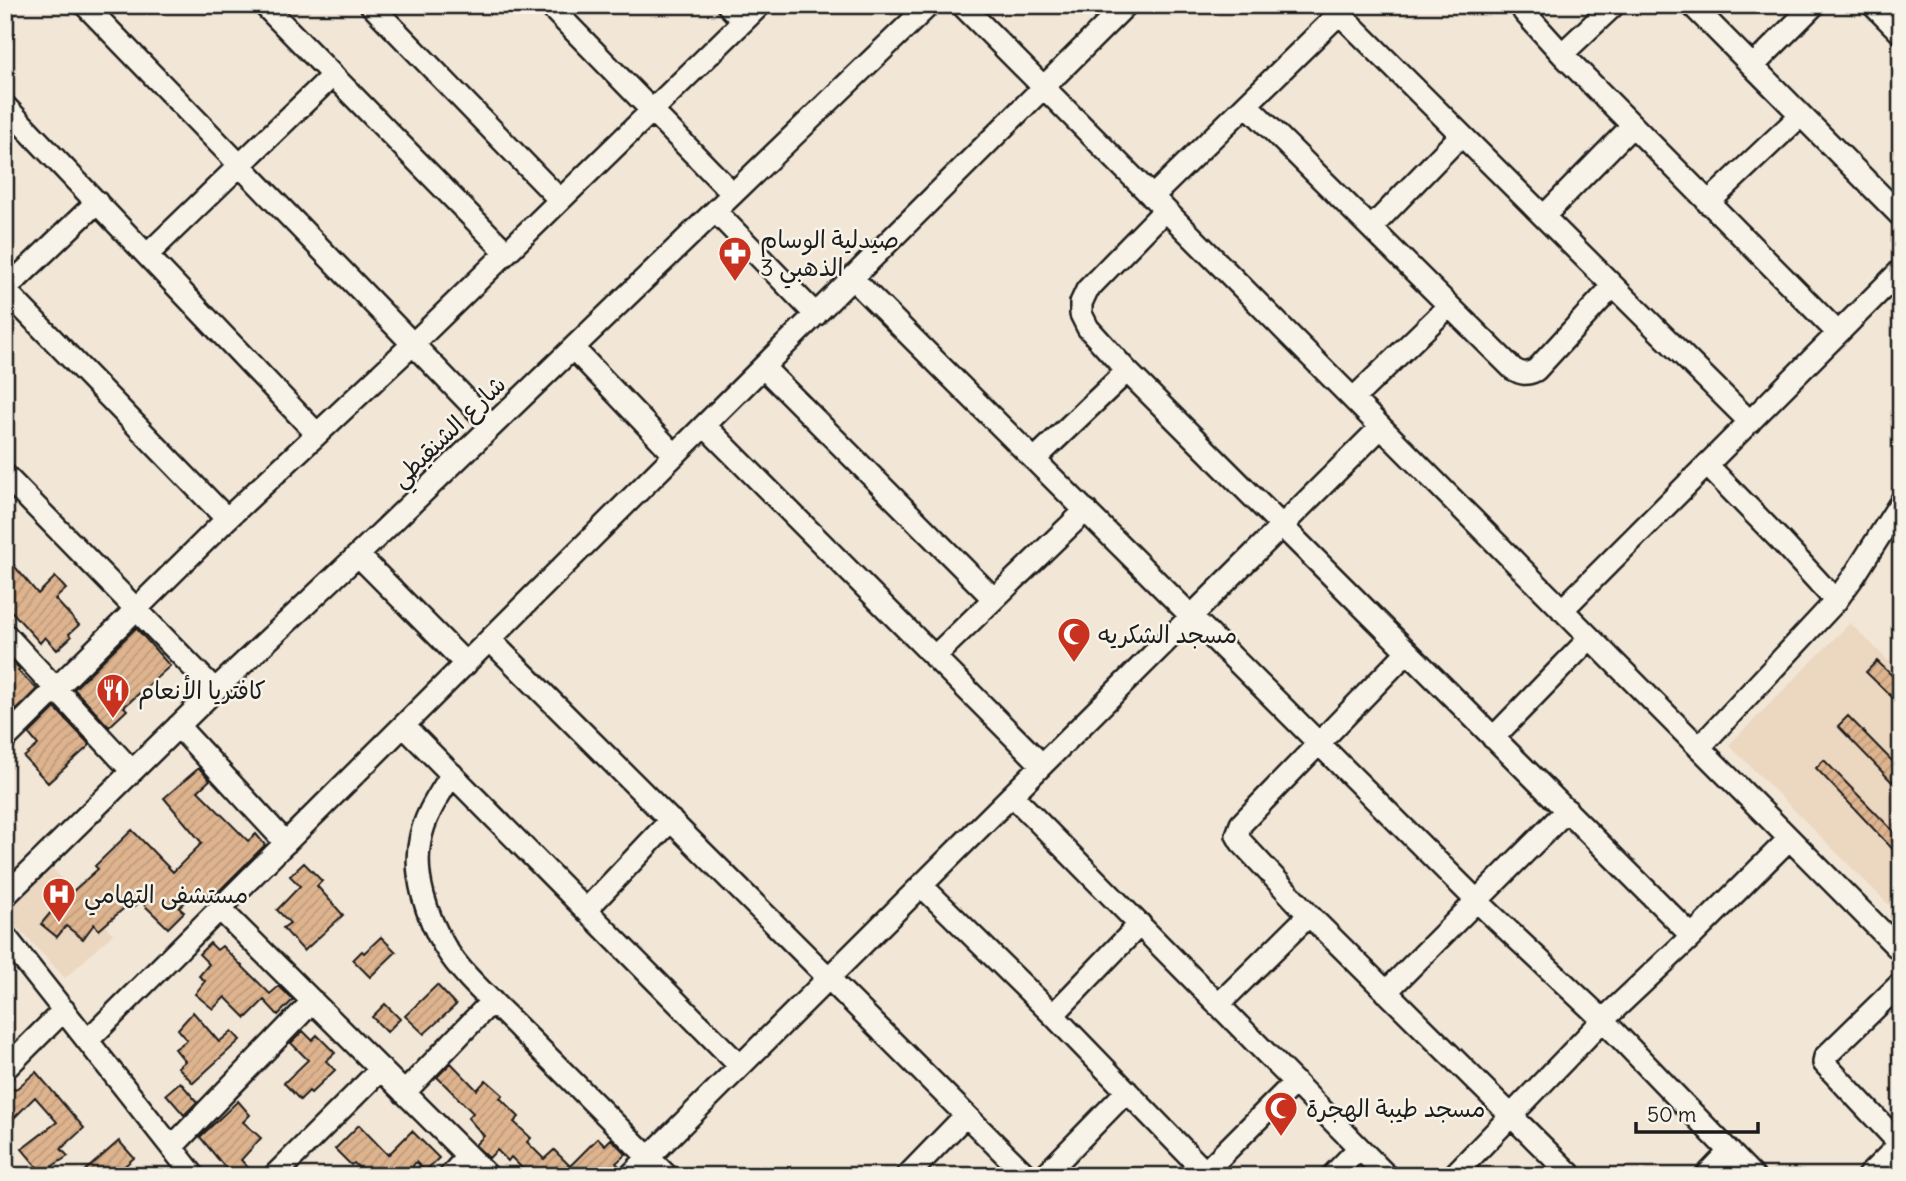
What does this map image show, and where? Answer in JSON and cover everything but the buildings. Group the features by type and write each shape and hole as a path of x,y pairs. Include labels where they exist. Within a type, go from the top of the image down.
{"street":[{"path":"85,5 492,426"},
{"path":"371,5 560,200"},
{"path":"549,5 733,194"},
{"path":"728,5 743,21"},
{"path":"5,739 227,519 413,344 760,5"},
{"name":"شارع الشنقيطي","path":"5,896 215,690 929,5"},
{"path":"962,5 1901,951"},
{"path":"89,1041 1126,5"},
{"path":"1522,5 1524,12 1562,54 1838,333"},
{"path":"1562,54 1614,5"},
{"path":"1692,5 1901,216"},
{"path":"1753,66 1814,5"},
{"path":"1873,5 1901,33"},
{"path":"1692,936 1127,371 1088,328 1081,314 1081,303 1087,290 1159,204 1247,105 1340,8 1461,135 1749,422"},
{"path":"278,10 332,76 506,252"},
{"path":"148,254 332,76"},
{"path":"1247,105 1513,369 1527,374 1536,370 1613,286"},
{"path":"5,106 317,434"},
{"path":"1708,203 1801,115"},
{"path":"1544,216 1632,126"},
{"path":"1371,228 1461,135"},
{"path":"97,202 5,290 227,519"},
{"path":"715,211 816,315"},
{"path":"1562,610 1901,270"},
{"path":"852,278 1477,901 1603,1020 1753,1176"},
{"path":"1353,399 1449,306"},
{"path":"573,348 675,455"},
{"path":"763,367 995,598"},
{"path":"1035,459 1127,371"},
{"path":"705,426 1042,765"},
{"path":"630,1176 1381,427"},
{"path":"1706,465 1836,601"},
{"path":"5,475 215,690"},
{"path":"1699,748 1836,601 1901,502"},
{"path":"934,657 1086,510"},
{"path":"358,555 466,664"},
{"path":"5,634 132,771"},
{"path":"1493,738 1590,638"},
{"path":"490,640 1027,1176"},
{"path":"1407,652 1241,824 1237,835 1309,915 1572,1176"},
{"path":"178,726 286,843"},
{"path":"404,726 740,1066"},
{"path":"452,774 428,814 419,841 419,877 424,900 445,948 492,1001 667,1176"},
{"path":"1012,795 1387,1176"},
{"path":"1385,992 1567,810"},
{"path":"586,910 671,820"},
{"path":"1453,1176 1603,1020 1789,839"},
{"path":"922,885 1207,1174 1295,1083"},
{"path":"220,909 488,1176"},
{"path":"1218,1004 1309,915"},
{"path":"1052,1015 1140,924"},
{"path":"5,936 194,1176"},
{"path":"1868,1176 1900,1145 1824,1063 1825,1057 1901,983"},
{"path":"172,1147 313,1001"},
{"path":"404,1093 492,1001"},
{"path":"5,1069 65,1010"},
{"path":"274,1176 381,1069"},
{"path":"1044,1176 1128,1091"},
{"path":"907,1176 966,1115"},
{"path":"1332,1176 1359,1148"},
{"path":"1706,1176 1729,1152"},
{"path":"450,1176 468,1157"}],"shaded area":[{"path":"1850,623 1901,673 1901,893 1889,905 1729,745"},
{"name":"مستشفى التهامي","path":"51,867 113,934 65,978 5,914 5,910"}],"place":[{"name":"صيدلية الوسام الذهبي 3","path":"735,283"},
{"name":"مسجد الشكريه","path":"1074,664"},
{"name":"كافتريا الأنعام","path":"113,720"},
{"name":"مستشفى التهامي","path":"59,924"},
{"name":"مسجد طيبة الهجرة","path":"1281,1138"}]}
